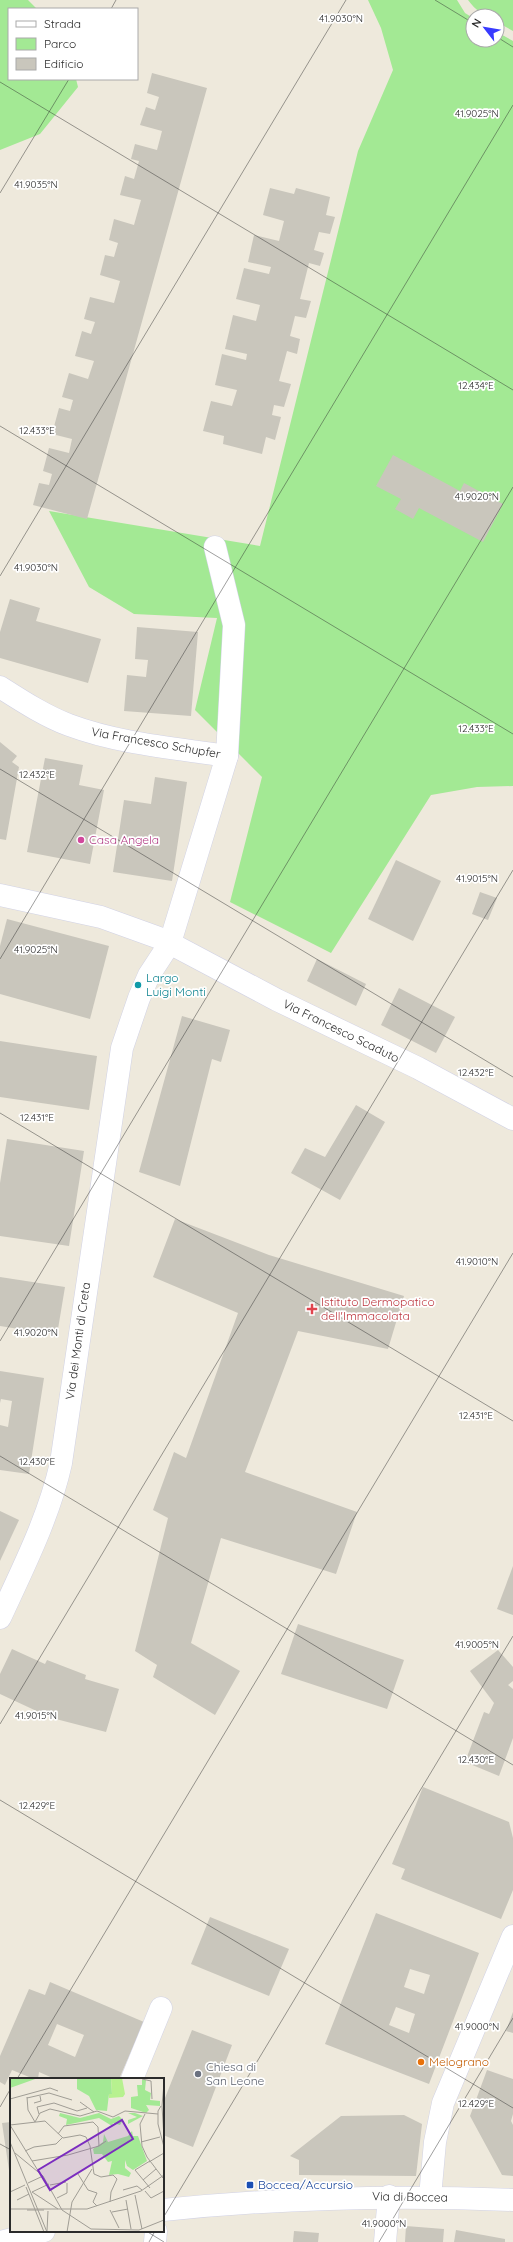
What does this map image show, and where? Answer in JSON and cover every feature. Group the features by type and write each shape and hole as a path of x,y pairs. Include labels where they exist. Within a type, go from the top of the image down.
{"street":[{"name":"Via Francesco Schupfer","path":"170,943 227,756 234,625 215,547"},
{"name":"Via Francesco Schupfer","path":"0,687 47,714 89,732 116,738 227,756"},
{"name":"Via Francesco Scaduto","path":"0,894 50,904 101,917 170,943 277,1000 418,1068 513,1119"},
{"name":"Via dei Monti di Creta","path":"0,1618 37,1536 60,1469 121,1054 139,998 149,975 170,943"},
{"path":"430,2197 435,2142 443,2104 513,1936"},
{"path":"132,2078 161,2008"},
{"path":"385,2242 389,2196"},
{"name":"Via di Boccea","path":"164,2210 239,2202 389,2196 513,2200"},
{"path":"0,2242 40,2232"},
{"path":"155,2242 156,2232"}],"green space":[{"path":"0,0 28,0 36,8 8,8 8,80 76,80 78,87 40,134 0,150"},
{"path":"368,0 457,0 465,13 465,48 505,48 505,36 513,41 513,786 477,787 431,795 331,953 230,902 262,777 195,710 217,618 134,614 89,587 49,511 260,546 358,151 393,70 381,28"},
{"path":"468,0 513,0 513,31 505,26 505,8 474,7"}],"building":[{"path":"152,73 207,88 87,519 33,505 39,483 49,485 52,474 43,471 49,448 69,453 72,439 52,434 59,408 70,411 73,400 62,397 69,373 88,379 94,361 75,356 82,331 91,334 95,322 84,319 90,297 114,303 120,281 100,275 105,255 114,257 118,243 109,240 114,219 134,225 141,200 120,195 125,176 134,179 139,161 131,159 135,144 157,150 162,131 140,125 146,107 155,110 159,97 147,93"},
{"path":"270,188 294,194 296,188 330,197 326,215 335,217 330,234 319,232 314,250 324,253 320,266 309,263 300,299 311,301 306,318 295,316 290,336 300,339 297,354 287,351 279,381 291,384 284,407 274,405 272,415 281,417 275,440 266,437 262,454 223,444 224,436 203,431 211,401 232,406 237,390 215,385 222,354 246,360 247,354 225,349 233,315 256,321 260,305 236,299 244,268 269,274 271,267 248,262 254,235 279,241 284,221 263,215"},
{"path":"393,455 460,491 464,483 503,504 483,542 419,508 413,519 395,509 401,499 376,486"},
{"path":"10,599 40,608 36,621 101,639 88,683 0,658 0,632"},
{"path":"137,627 198,632 191,716 124,711 127,675 146,677 148,660 135,659"},
{"path":"0,742 17,756 12,762 19,767 6,840 0,839"},
{"path":"45,758 83,765 79,785 104,790 90,864 27,852"},
{"path":"155,777 187,782 172,881 113,872 124,800 151,804"},
{"path":"396,860 441,881 413,941 368,919"},
{"path":"480,892 497,898 488,920 472,914"},
{"path":"7,919 109,946 90,1019 0,994 0,946"},
{"path":"317,959 366,984 356,1006 307,981"},
{"path":"399,988 455,1017 436,1053 381,1025"},
{"path":"182,1016 230,1030 221,1062 212,1059 180,1186 139,1172"},
{"path":"0,1041 97,1056 89,1110 0,1097"},
{"path":"356,1105 385,1122 340,1200 291,1173 305,1148 325,1157"},
{"path":"7,1139 84,1151 69,1246 0,1236 0,1183"},
{"path":"175,1219 269,1255 404,1296 388,1349 298,1331 245,1472 357,1512 336,1574 221,1538 191,1643 240,1671 215,1715 153,1677 157,1665 135,1651 168,1518 153,1510 174,1452 186,1458 238,1313 153,1277"},
{"path":"0,1277 65,1287 57,1335 0,1326"},
{"path":"0,1371 44,1378 29,1474 0,1470 0,1425 8,1427 12,1401 1,1399 0,1403"},
{"path":"0,1511 19,1520 0,1561"},
{"path":"513,1566 513,1615 497,1609"},
{"path":"298,1624 404,1660 387,1709 281,1674"},
{"path":"12,1649 45,1664 47,1660 86,1675 85,1679 119,1689 106,1732 52,1718 53,1714 45,1711 43,1714 0,1694 0,1674"},
{"path":"498,1650 513,1667 513,1681 508,1685 513,1689 513,1738 499,1776 465,1762 484,1712 489,1714 494,1703 470,1671"},
{"path":"423,1787 509,1822 513,1838 513,1890 501,1919 401,1879 405,1869 392,1864"},
{"path":"376,1913 479,1953 429,2084 325,2044","holes":["410,1969 430,1975 424,1994 404,1987","396,2007 415,2014 409,2033 389,2025"]},
{"path":"210,1917 289,1949 269,1996 191,1964"},
{"path":"50,1982 144,2022 119,2078 53,2078 39,2072 38,2078 32,2078 12,2070 5,2085 0,2082 0,2056 29,1989 45,1995","holes":["57,2024 84,2035 75,2057 48,2045"]},
{"path":"513,2012 513,2033 506,2031"},
{"name":"Chiesa di San Leone","path":"192,2030 232,2045 193,2147 164,2135 164,2100"},
{"path":"487,2070 513,2079 513,2114 511,2121 513,2125 513,2176 502,2175 470,2116"},
{"path":"404,2115 422,2124 416,2176 299,2175 299,2160 290,2156 341,2116"},
{"path":"10,2122 10,2177 2,2123"},
{"path":"406,2226 444,2229 443,2242 405,2242"},
{"path":"456,2230 505,2239 505,2242 454,2242"},
{"path":"294,2231 319,2233 318,2242 293,2242"}],"place":[{"name":"Casa Angela","path":"81,840"},
{"name":"Largo Luigi Monti","path":"138,985"},
{"name":"Istituto Dermopatico dell'Immacolata","path":"312,1309"},
{"name":"Melograno","path":"421,2062"},
{"name":"Chiesa di San Leone","path":"198,2074"},
{"name":"Boccea/Accursio","path":"250,2185"}]}
